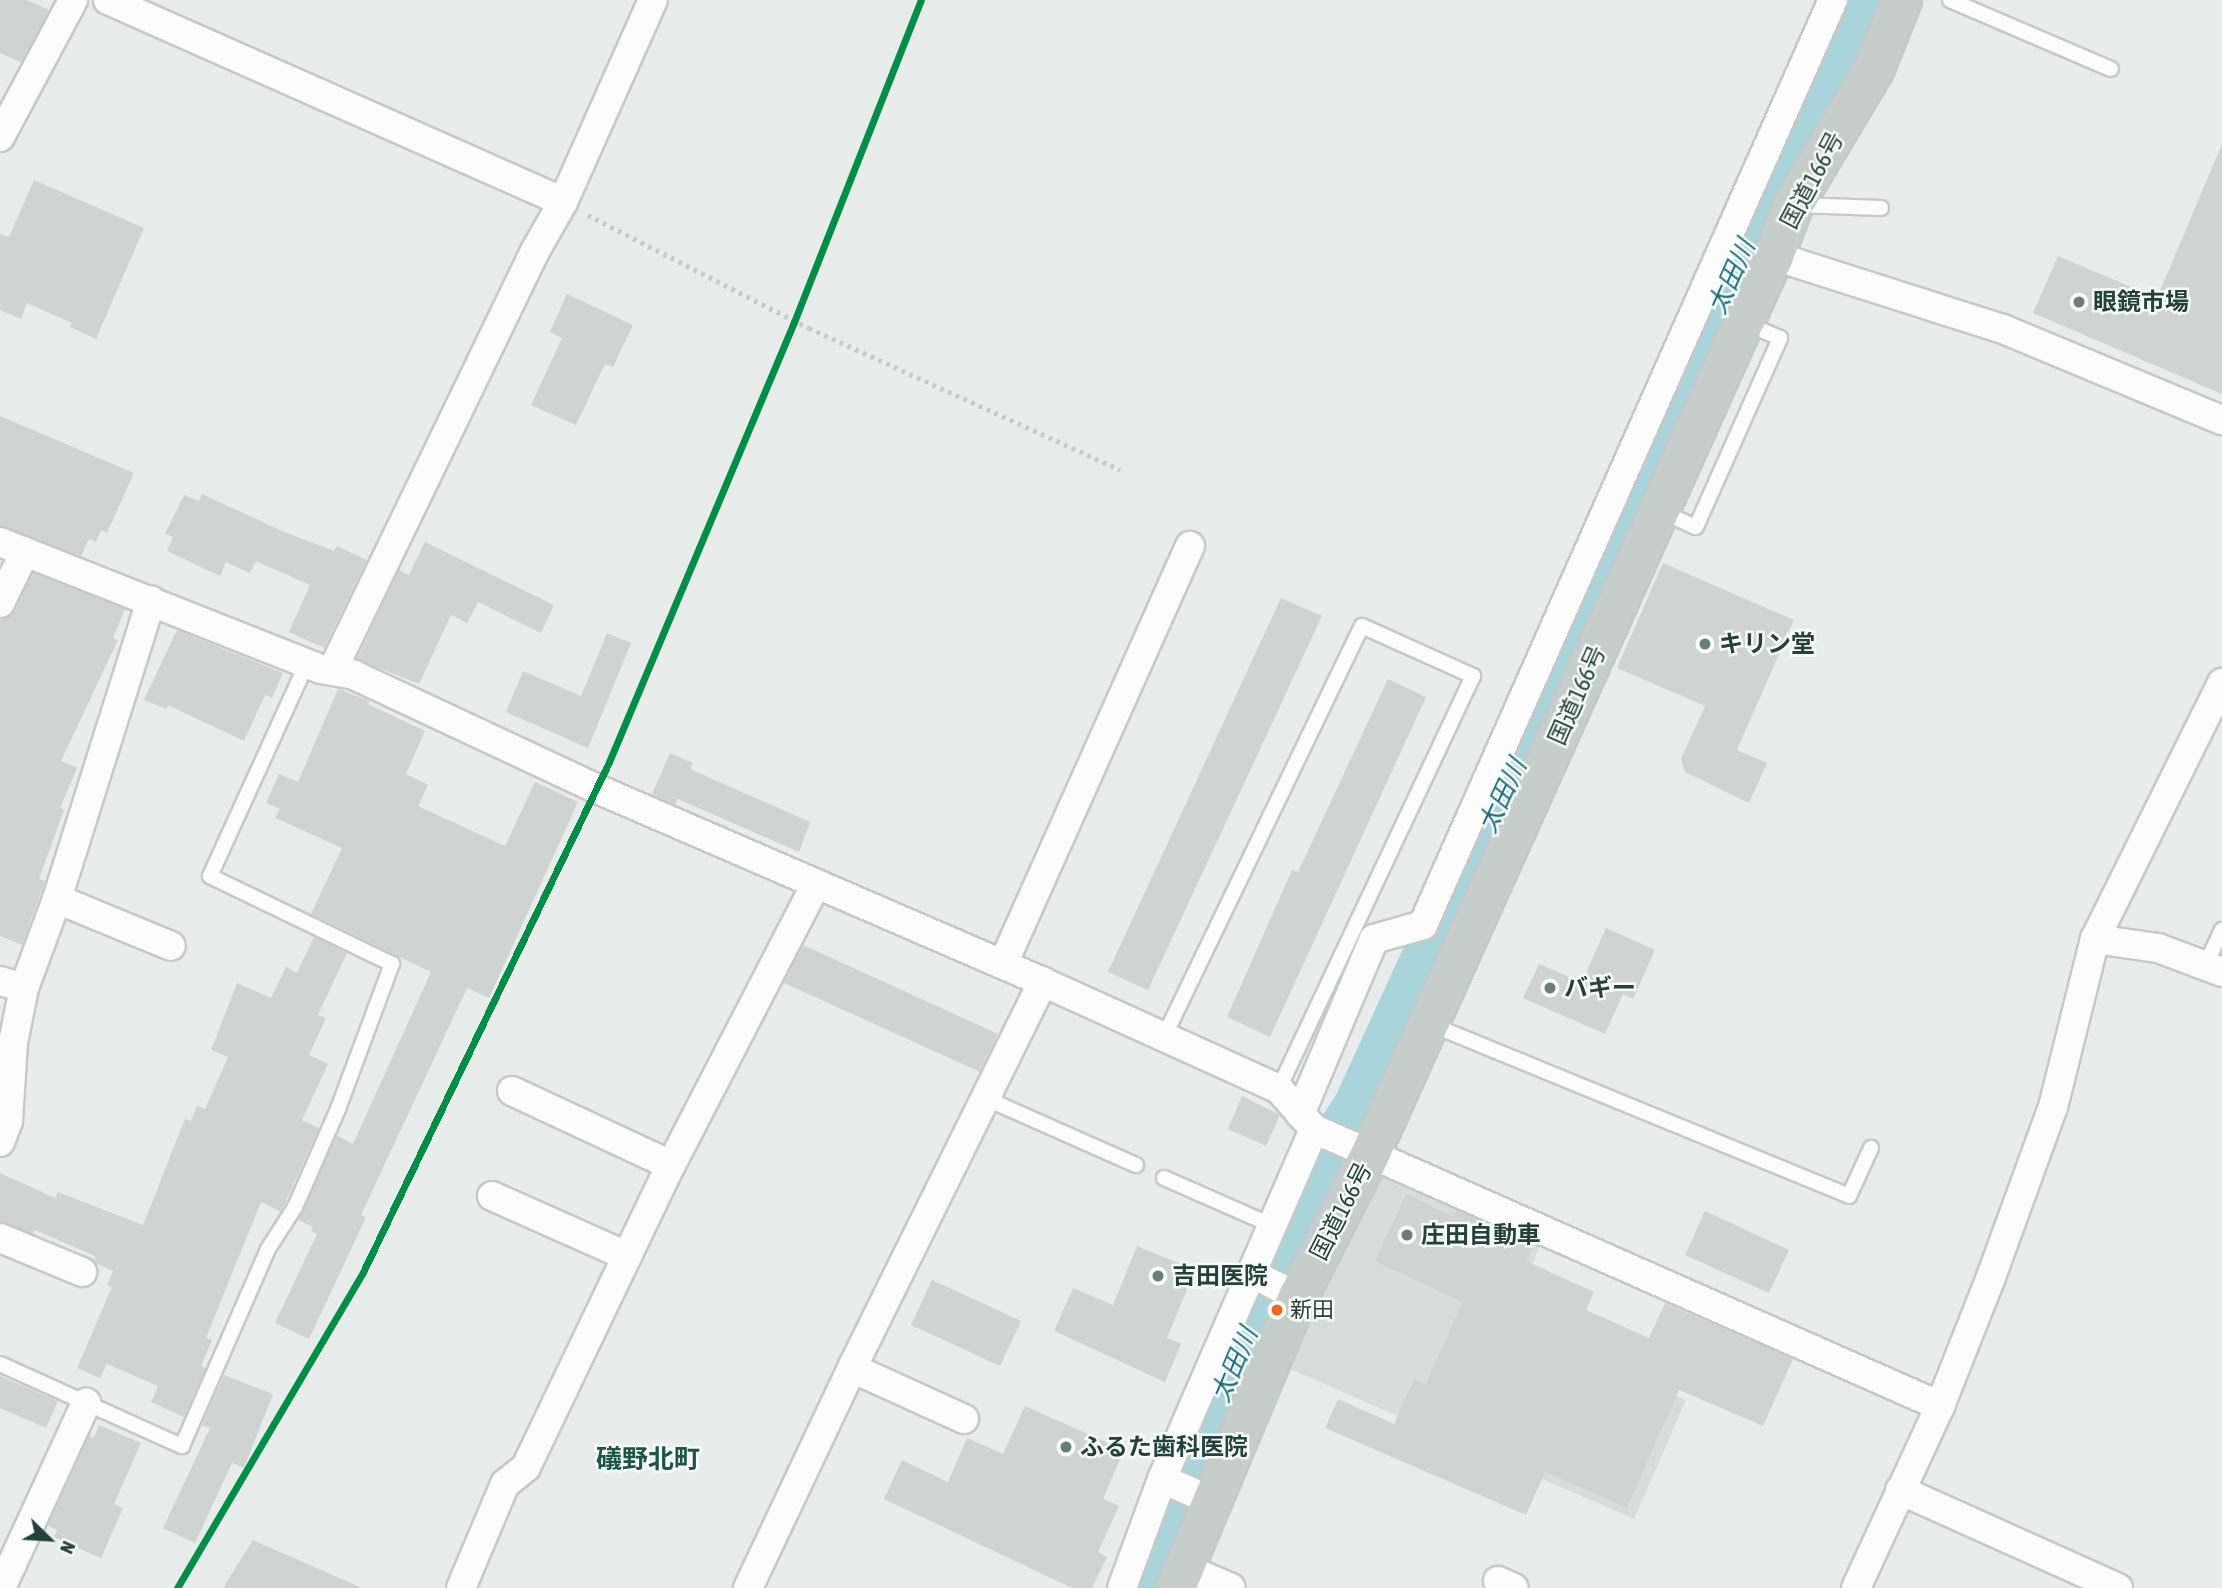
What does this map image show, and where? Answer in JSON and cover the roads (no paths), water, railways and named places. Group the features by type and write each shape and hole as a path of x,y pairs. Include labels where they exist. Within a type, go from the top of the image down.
{"highway":[{"name":"国道166号","path":"1180,1577 1185,1489 1429,1024 1774,257 1794,204 1875,68 1902,0"}],"street":[{"path":"108,0 563,202"},
{"path":"320,666 563,202 653,0"},
{"path":"1122,1588 1185,1489 1254,1274 1311,1125 1374,939 1423,925 1833,0"},
{"path":"0,137 71,1"},
{"path":"1774,257 2003,329 2222,420"},
{"path":"1003,964 1190,546"},
{"path":"0,603 13,547 320,666 354,675 595,788 1003,964 1279,1089 1311,1125 1363,1152 1940,1406"},
{"path":"0,1142 8,1121 13,1043 12,984 57,899 150,600"},
{"path":"1856,1588 1940,1406 2053,1107 2095,939 2222,683"},
{"path":"461,1588 505,1484 526,1468 671,1165 816,884"},
{"path":"57,899 171,946"},
{"path":"2095,939 2158,948 2213,969"},
{"path":"748,1588 852,1368 1043,982"},
{"path":"512,1091 671,1165"},
{"path":"492,1196 627,1256"},
{"path":"0,1238 82,1272"},
{"path":"1254,1274 1290,1293"},
{"path":"852,1368 964,1419"},
{"path":"1,1588 86,1404"},
{"path":"1900,1490 2118,1588"},
{"path":"1180,1577 1231,1588"}],"lane":[{"path":"1950,0 2111,69"},
{"path":"1794,204 1881,208"},
{"path":"1660,510 1696,527 1780,338 1744,323"},
{"path":"1164,1037 1362,626 1473,677 1279,1089"},
{"path":"0,1364 182,1446 268,1249 295,1206 333,1121 393,964 210,876 320,666"},
{"path":"2213,969 2222,930"},
{"path":"1429,1024 1849,1196 1871,1148"},
{"path":"987,1099 1136,1165"},
{"path":"1164,1178 1271,1225"}],"waterway":[{"name":"太田川","path":"1149,1588 1172,1517 1311,1182 1360,1110 1540,716 1854,0"}],"place":[{"name":"眼鏡市場","path":"2079,302"},
{"name":"キリン堂","path":"1705,644"},
{"name":"バギー","path":"1550,988"},
{"name":"庄田自動車","path":"1407,1235"},
{"name":"吉田医院","path":"1158,1276"},
{"name":"新田","path":"1277,1310"},
{"name":"ふるた歯科医院","path":"1066,1447"}],"district":[{"name":"礒野北町","path":"648,1460"}]}
